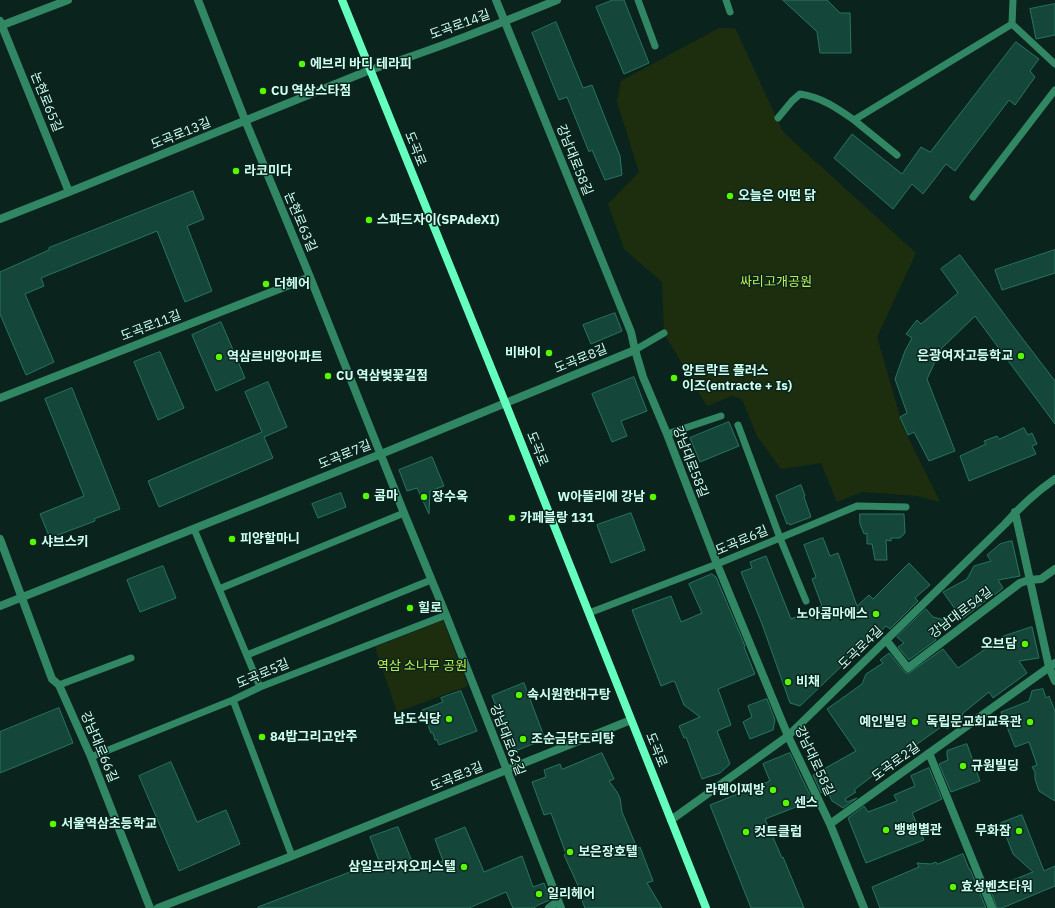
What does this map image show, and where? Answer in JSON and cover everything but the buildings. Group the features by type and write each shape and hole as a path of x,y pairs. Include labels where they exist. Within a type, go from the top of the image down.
{"main road":[{"name":"도곡로","path":"342,0 505,402 706,908"}],"street":[{"path":"1,24 68,0"},
{"name":"논현로63길","path":"198,0 245,120 381,454"},
{"name":"강남대로58길","path":"496,0 631,332 634,350 643,377 667,434 717,564 788,736 830,824 864,908"},
{"name":"도곡로14길","path":"370,70 402,60 504,22 557,0"},
{"name":"논현로65길","path":"1,24 69,192"},
{"name":"도곡로13길","path":"0,219 370,70"},
{"name":"도곡로11길","path":"0,398 310,277"},
{"name":"도곡로8길","path":"505,402 634,350"},
{"name":"도곡로7길","path":"0,606 381,454 505,402"},
{"name":"강남대로62길","path":"381,454 446,615 559,904"},
{"name":"도곡로4길","path":"671,820 788,736 1005,524 1015,512 1039,490 1055,479"},
{"path":"1015,512 1055,681"},
{"name":"강남대로66길","path":"0,539 52,679 59,685 91,757 150,908"},
{"name":"강남대로54길","path":"886,640 908,668 1020,582 1041,579 1055,569"},
{"name":"도곡로2길","path":"830,824 1052,665"},
{"name":"도곡로3길","path":"158,908 631,720"},
{"path":"929,753 992,908"},
{"path":"549,908 559,904"}],"lane":[{"path":"638,0 656,46"},
{"path":"726,0 730,12"},
{"path":"1013,0 1012,24 1055,64"},
{"path":"854,120 1012,24"},
{"path":"973,197 1055,90"},
{"path":"778,118 800,94 811,96 834,106 854,120 897,155"},
{"name":"도곡로8길","path":"634,350 664,333"},
{"path":"667,434 721,416"},
{"path":"738,425 780,538 806,601"},
{"name":"도곡로6길","path":"589,613 717,564 856,506 906,507"},
{"path":"219,589 404,513"},
{"path":"194,529 260,687"},
{"path":"247,655 431,580"},
{"name":"도곡로5길","path":"91,757 233,700 260,687 446,615"},
{"path":"59,685 131,658"},
{"path":"233,700 292,856"}],"green space":[{"name":"싸리고개공원","path":"719,28 735,28 783,132 916,253 877,337 903,427 940,502 917,496 862,492 837,502 821,463 781,469 757,436 742,399 732,396 707,406 664,333 662,282 624,249 608,204 639,172 617,102 621,81"},
{"name":"역삼 소나무 공원","path":"443,620 468,686 397,712 375,647"}],"place":[{"name":"에브리 바디 테라피","path":"302,64"},
{"name":"CU 역삼스타점","path":"263,91"},
{"name":"라코미다","path":"236,171"},
{"name":"오늘은 어떤 닭","path":"730,196"},
{"name":"스파드자이(SPAdeXI)","path":"369,220"},
{"name":"더헤어","path":"266,284"},
{"name":"비바이","path":"549,353"},
{"name":"은광여자고등학교","path":"1021,356"},
{"name":"역삼르비앙아파트","path":"219,357"},
{"name":"CU 역삼벚꽃길점","path":"328,376"},
{"name":"앙트락트 플러스 이즈(entracte + Is)","path":"674,378"},
{"name":"콤마","path":"366,496"},
{"name":"장수옥","path":"424,497"},
{"name":"W아뜰리에 강남","path":"653,497"},
{"name":"카페블랑 131","path":"512,518"},
{"name":"피양할마니","path":"232,539"},
{"name":"샤브스키","path":"33,542"},
{"name":"힐로","path":"410,608"},
{"name":"노아콤마에스","path":"876,614"},
{"name":"오브담","path":"1025,644"},
{"name":"비채","path":"788,682"},
{"name":"속시원한대구탕","path":"519,695"},
{"name":"남도식당","path":"449,719"},
{"name":"예인빌딩","path":"915,722"},
{"name":"독립문교회교육관","path":"1030,722"},
{"name":"84밥그리고안주","path":"262,737"},
{"name":"조순금닭도리탕","path":"523,739"},
{"name":"규원빌딩","path":"963,766"},
{"name":"라멘이찌방","path":"773,790"},
{"name":"센스","path":"786,803"},
{"name":"서울역삼초등학교","path":"53,824"},
{"name":"뱅뱅별관","path":"886,830"},
{"name":"무화잠","path":"1019,831"},
{"name":"컷트클럽","path":"746,832"},
{"name":"보은장호텔","path":"570,852"},
{"name":"삼일프라자오피스텔","path":"464,867"},
{"name":"효성벤츠타워","path":"953,887"},
{"name":"일리헤어","path":"539,894"}]}
